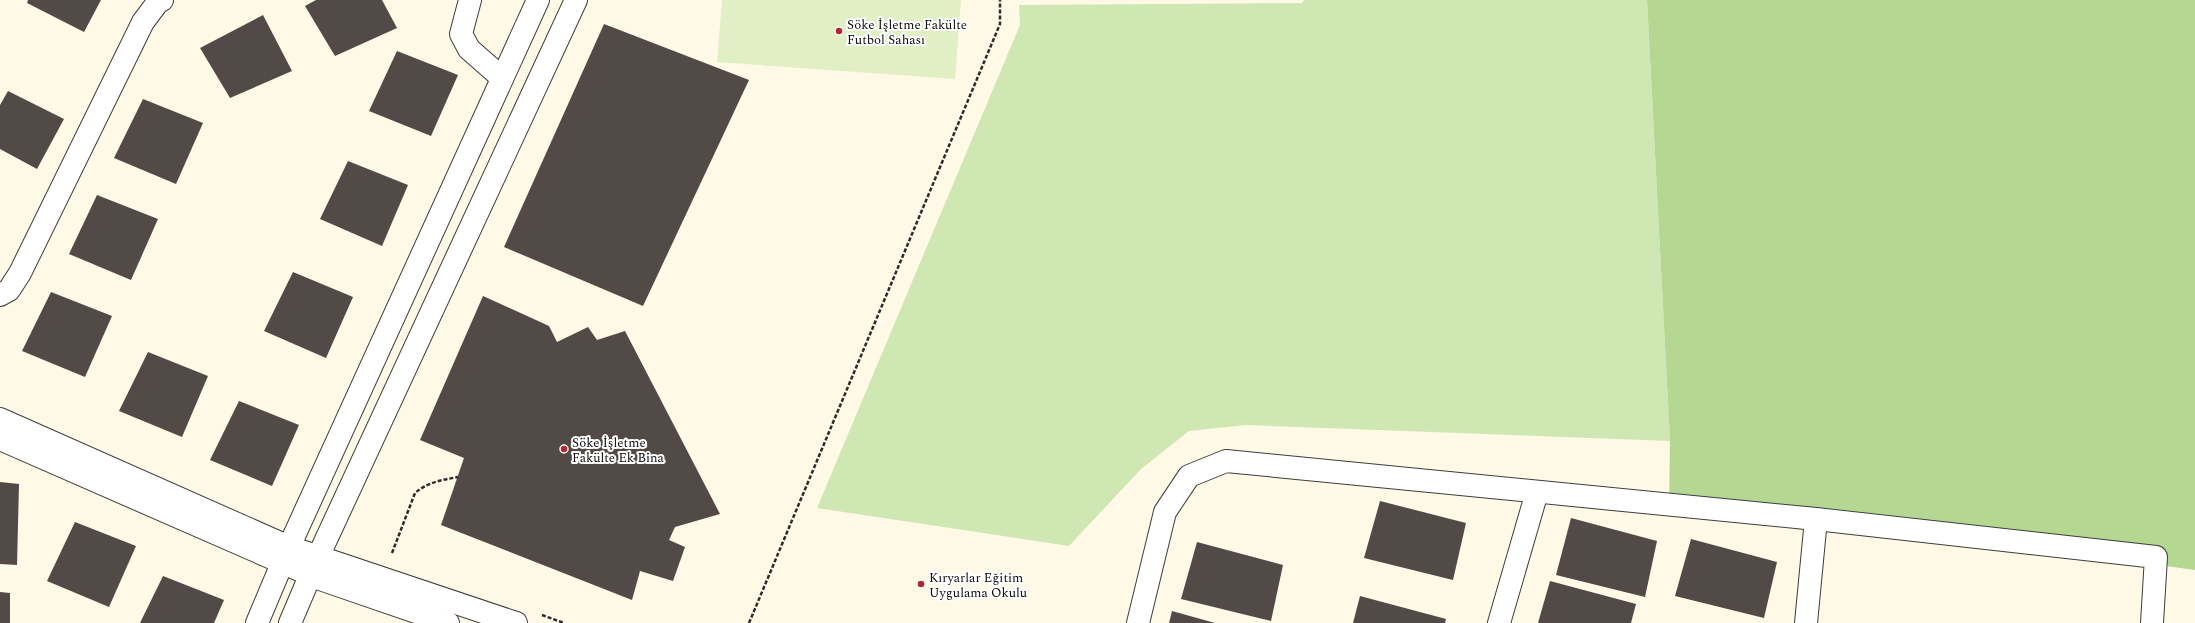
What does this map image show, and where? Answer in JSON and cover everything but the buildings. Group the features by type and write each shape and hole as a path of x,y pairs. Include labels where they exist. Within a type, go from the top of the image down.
{"street":[{"path":"0,295 9,290 20,273 143,22 158,2 162,0"},
{"path":"470,0 461,34 470,49 502,78"},
{"path":"257,623 286,555 538,0"},
{"path":"290,623 314,566 576,0"},
{"path":"0,419 286,555"},
{"path":"0,439 314,566 448,623"},
{"path":"1138,623 1165,512 1189,476 1226,461 1816,519 2156,557 2152,623"},
{"path":"1499,623 1537,492"},
{"path":"1806,623 1816,519"},
{"path":"314,566 516,623"}],"path":[{"path":"749,623 1000,24 1000,0"},
{"path":"391,554 415,494 423,486 435,481 458,477"}],"green space":[{"name":"Söke İşletme Fakülte Futbol Sahası","path":"722,0 961,0 955,79 717,62"},
{"path":"1304,0 1647,0 1670,441 1245,425 1189,431 1141,469 1069,546 817,508 1020,25 1019,5 1302,3"},
{"path":"1647,0 2195,0 2195,570 1816,519 1669,505 1670,441"}],"place":[{"name":"Söke İşletme Fakülte Futbol Sahası","path":"839,31"},
{"name":"Söke İşletme Fakülte Ek Bina","path":"564,449"},
{"name":"Kıryarlar Eğitim Uygulama Okulu","path":"921,584"}]}
